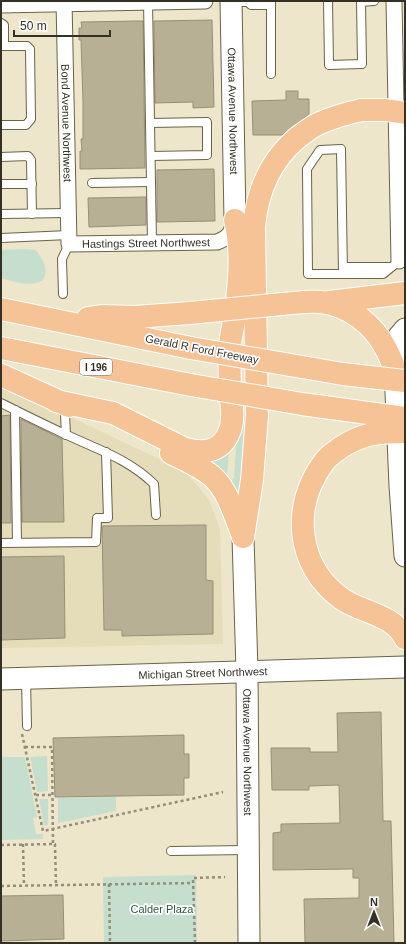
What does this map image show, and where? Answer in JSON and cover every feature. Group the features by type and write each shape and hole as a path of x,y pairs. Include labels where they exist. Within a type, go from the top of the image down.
{"highway":[{"path":"243,538 252,480 257,415 254,228 261,193 267,175 273,164 287,147 319,123 340,115 362,110 386,110 405,113"},
{"path":"61,407 113,413 185,449 197,452 208,451 216,448 222,442 230,429 232,420 230,342 235,316 240,248 235,220"},
{"path":"60,321 101,316 135,317 190,313 282,304 323,302 405,293"},
{"path":"323,302 348,310 368,324 386,348 400,375"},
{"name":"Gerald R Ford Freeway","path":"1,309 190,348 343,374 400,375"},
{"name":"I 196","path":"1,348 191,385 302,404 405,418"},
{"path":"1,375 61,407 173,454 209,474 215,479 226,495 243,538"},
{"path":"405,432 370,434 355,438 340,448 325,461 315,476 305,499 302,516 303,533 309,560 320,577 342,600 393,623 403,633 405,638"}],"street":[{"path":"1,5 64,2 205,1"},
{"path":"394,1 395,264"},
{"name":"Bond Avenue Northwest","path":"64,2 69,240"},
{"name":"Ottawa Avenue Northwest","path":"235,220 240,2"},
{"name":"Hastings Street Northwest","path":"69,240 152,243 217,242 226,238 232,232 235,220"},
{"path":"405,329 399,336 396,348 400,375 400,486 405,556"},
{"name":"Ottawa Avenue Northwest","path":"243,538 247,671 249,943"},
{"name":"Michigan Street Northwest","path":"1,679 405,667"}],"lane":[{"path":"328,1 329,65 362,64 361,2 374,1"},
{"path":"148,2 152,243"},
{"path":"240,2 251,5 271,3 271,74"},
{"path":"1,23 4,25 2,46 27,46 30,49 31,119 26,125 1,125"},
{"path":"150,123 207,122 207,155 151,156"},
{"path":"343,270 341,149 320,150 306,169 308,274 343,270 395,264"},
{"path":"1,157 28,156 32,160 32,214"},
{"path":"92,183 151,182"},
{"path":"1,184 32,184"},
{"path":"1,214 68,213"},
{"path":"1,238 69,240 62,258 63,294"},
{"path":"1,403 66,435 106,452 142,472 154,484 156,515"},
{"path":"61,407 66,435"},
{"path":"15,410 17,542"},
{"path":"1,543 96,542 97,518 108,518 106,452"},
{"path":"24,729 26,678"},
{"path":"172,852 248,850"}],"path":[{"path":"24,729 25,747 43,831 223,792"},
{"path":"25,747 52,747 53,844 55,844 56,886"},
{"path":"36,795 52,795"},
{"path":"24,844 24,886"},
{"path":"1,845 53,844"},
{"path":"194,943 193,878 225,877"},
{"path":"1,886 193,883"},
{"path":"109,884 110,943"}],"shaded area":[{"path":"1,384 182,470 191,478 209,500 220,529 223,644 1,648"}],"green space":[{"path":"1,250 36,250 41,258 45,265 45,273 42,281 26,284 1,278"},
{"path":"240,415 249,415 241,492 239,493 231,481 234,478 236,446 234,444"},
{"path":"229,450 227,475 224,477 206,463"},
{"path":"47,756 48,791 37,792 30,757"},
{"path":"1,757 25,757 37,817 33,818 36,834 43,834 43,839 1,840"},
{"path":"116,797 116,811 58,823 58,798"},
{"path":"39,799 48,799 48,825 44,826"},
{"name":"Calder Plaza","path":"196,875 197,943 104,943 103,877"}],"building":[{"path":"212,20 214,107 193,108 193,102 155,103 154,21"},
{"path":"143,21 145,168 80,169 80,151 82,151 81,139 83,139 81,40 79,40 79,28 82,28 81,22"},
{"path":"286,91 298,91 298,99 309,99 309,114 282,135 253,135 252,101 286,100"},
{"path":"214,169 215,221 157,222 157,170"},
{"path":"146,197 146,225 89,227 88,198"},
{"path":"10,415 11,523 1,523 1,416"},
{"path":"21,419 62,439 64,522 22,522"},
{"path":"206,525 206,580 213,581 213,634 122,636 122,630 104,630 102,526"},
{"path":"64,556 65,638 1,640 1,557"},
{"path":"381,712 383,821 391,821 394,943 305,943 304,899 359,898 359,878 353,878 353,869 273,870 273,833 281,832 281,824 340,823 339,785 309,786 309,790 272,790 271,748 310,748 310,752 338,752 337,713"},
{"path":"184,735 184,754 189,754 189,778 184,778 184,795 55,797 53,738"},
{"path":"63,895 64,939 1,941 1,896"}]}
